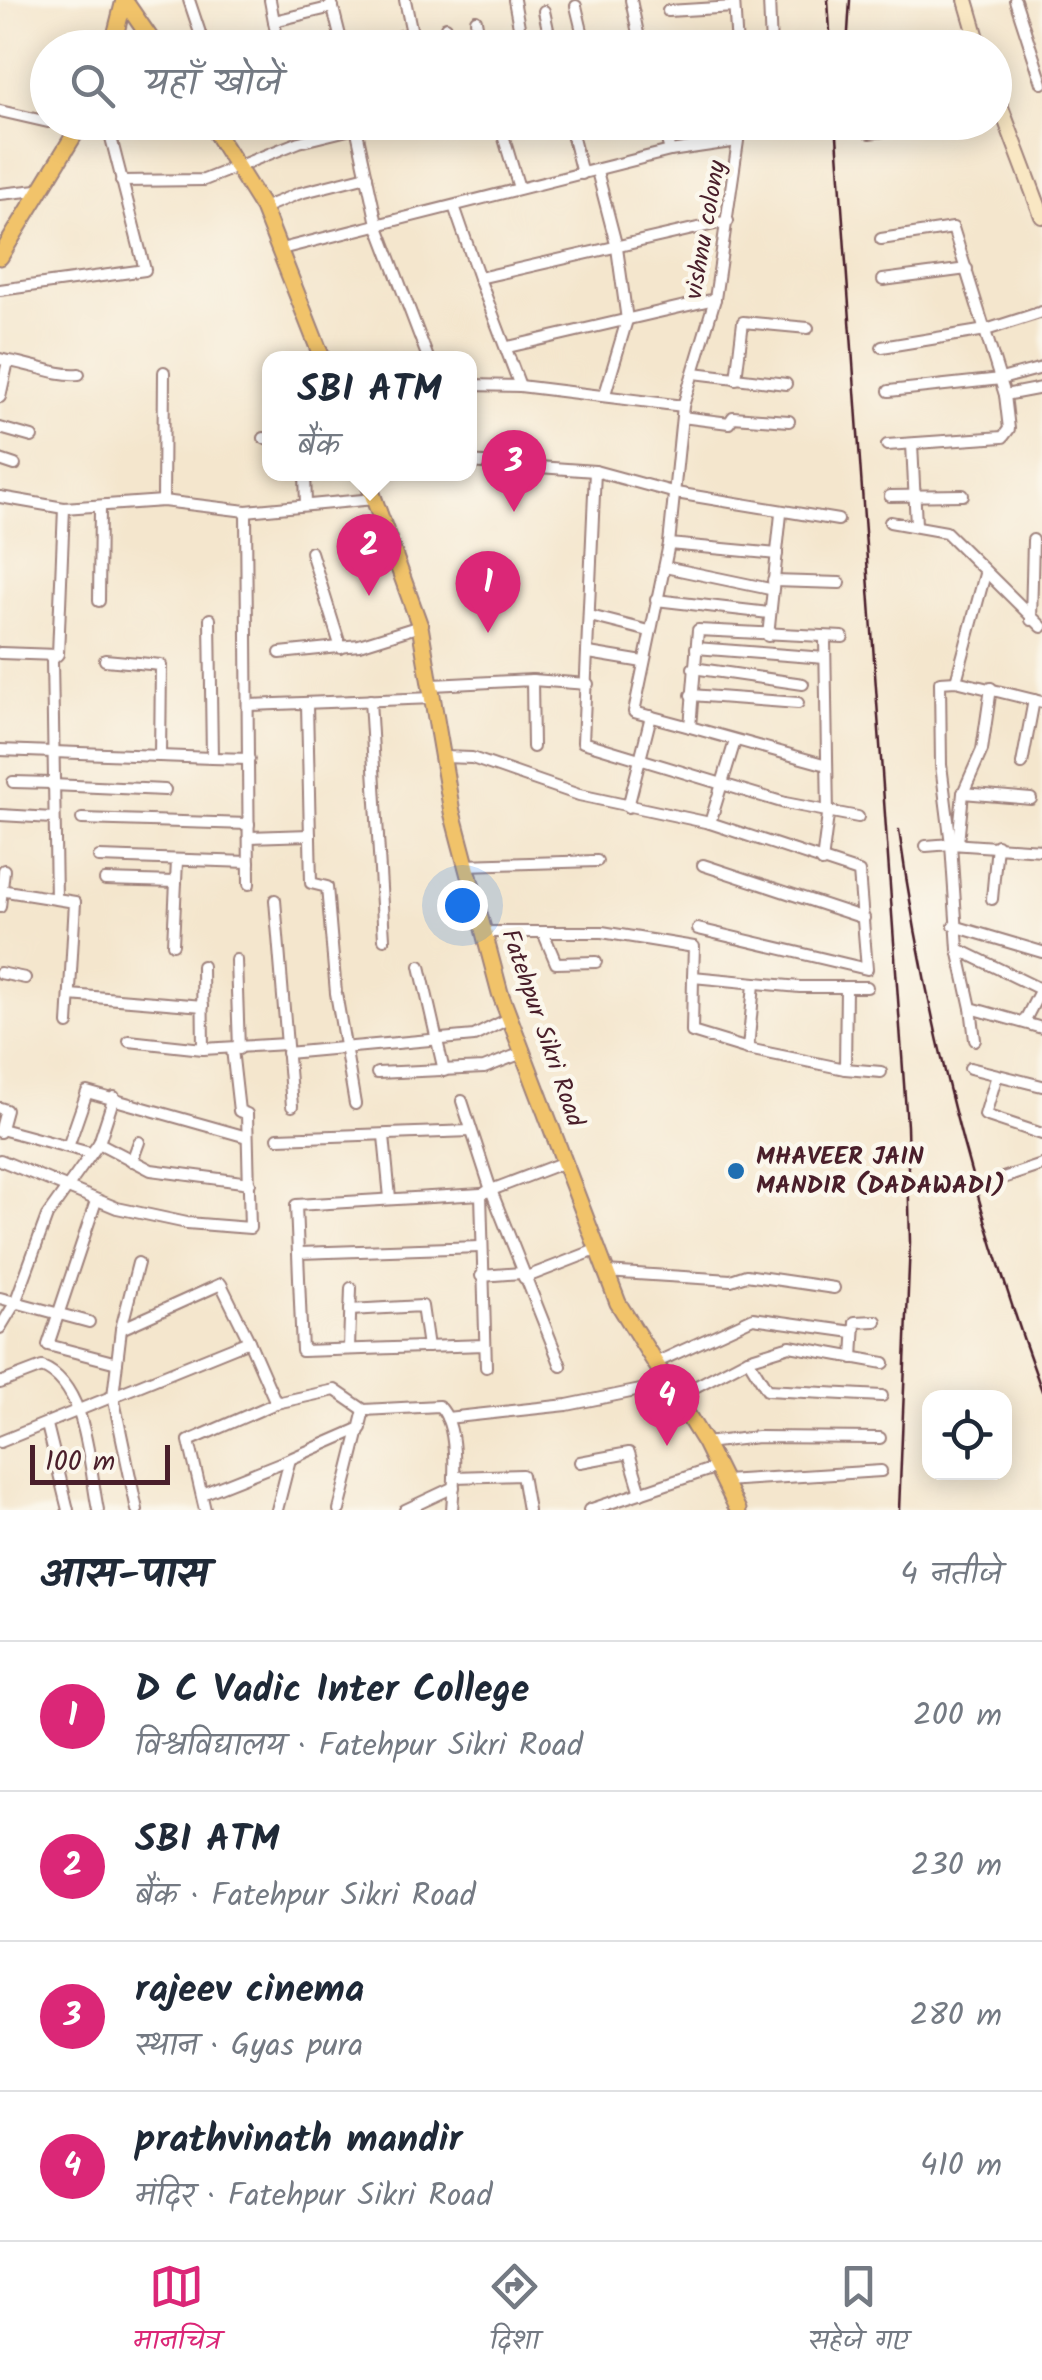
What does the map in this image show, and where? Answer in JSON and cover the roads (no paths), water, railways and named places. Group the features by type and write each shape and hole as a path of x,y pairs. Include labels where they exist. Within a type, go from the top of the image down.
{"main road":[{"path":"116,30 124,0"},
{"path":"124,0 145,30"},
{"path":"0,257 70,140"},
{"path":"221,140 263,208 319,351"},
{"name":"Fatehpur Sikri Road","path":"367,481 420,626 464,865 522,1054 605,1272 669,1392 705,1443 738,1510"}],"street":[{"path":"189,0 200,30"},
{"path":"270,0 276,30"},
{"path":"406,0 410,30"},
{"path":"514,0 520,30"},
{"path":"632,0 638,30"},
{"path":"770,0 771,30"},
{"path":"966,0 975,30"},
{"path":"1015,0 1042,83"},
{"path":"274,22 332,4 338,30"},
{"path":"668,12 734,4 736,30"},
{"path":"576,6 582,30"},
{"path":"544,11 548,30"},
{"path":"476,20 478,30"},
{"path":"0,111 30,118"},
{"path":"0,290 144,272 111,140"},
{"path":"121,181 204,180 238,164 311,140"},
{"path":"359,140 377,224 425,351"},
{"path":"504,140 519,188"},
{"path":"574,140 582,174"},
{"path":"667,140 670,151"},
{"name":"vishnu colony","path":"280,249 670,151 717,141 735,140 741,146 715,299 682,412 669,544 634,712 651,716"},
{"path":"1009,140 1042,218"},
{"path":"597,171 617,248 627,320 605,394"},
{"path":"263,208 300,193 367,176"},
{"path":"0,194 38,190"},
{"path":"454,206 520,386"},
{"path":"480,278 728,222"},
{"path":"881,239 953,228 1001,379 1009,429 1003,437 887,445"},
{"path":"882,280 967,269"},
{"path":"508,347 715,299"},
{"path":"882,347 986,330 1042,312"},
{"path":"736,378 742,322 808,328"},
{"path":"1,392 4,360 49,368 59,374 79,374"},
{"path":"889,391 1001,379 1042,368"},
{"path":"163,501 164,372"},
{"path":"694,373 786,384"},
{"path":"477,385 605,394 729,422 733,417 789,421"},
{"path":"1005,394 1042,388"},
{"path":"0,428 32,437"},
{"path":"912,444 916,524"},
{"path":"0,460 15,465"},
{"path":"477,463 595,471 676,493 781,514 838,520"},
{"path":"595,471 583,742 828,815 858,817"},
{"path":"305,481 306,504"},
{"path":"890,496 963,496"},
{"path":"0,497 64,508 163,501 246,511 374,499"},
{"path":"100,506 100,600"},
{"path":"58,656 64,508"},
{"path":"246,511 249,884"},
{"path":"768,636 781,514"},
{"path":"890,522 916,524 950,535 1042,627"},
{"path":"1031,620 1034,540"},
{"path":"669,544 778,554"},
{"path":"310,552 340,648"},
{"path":"665,567 772,585 840,583"},
{"path":"956,681 985,574"},
{"path":"656,600 769,613"},
{"path":"590,616 650,631"},
{"path":"210,619 212,758"},
{"path":"280,653 340,648 420,626"},
{"path":"690,726 700,629 843,638"},
{"path":"822,862 828,815 825,639"},
{"path":"696,648 825,658"},
{"path":"589,653 644,662"},
{"path":"0,654 58,656"},
{"path":"56,900 52,660 58,656"},
{"path":"106,660 162,664 160,756"},
{"path":"693,668 803,684"},
{"path":"250,704 370,700 532,680 588,684"},
{"path":"532,680 533,747"},
{"path":"975,1040 954,926 954,843 937,687 943,680 1038,701 1022,764"},
{"path":"954,843 963,793 982,750 992,688"},
{"path":"691,695 798,703"},
{"path":"370,700 384,939"},
{"path":"306,704 310,883 327,887 343,1046 356,1104"},
{"path":"628,808 651,716 827,765"},
{"path":"710,823 735,742"},
{"path":"0,750 249,760"},
{"path":"444,757 472,758 628,808 710,823 859,872 864,971 698,929"},
{"path":"13,782 165,790"},
{"path":"963,793 1031,799"},
{"path":"0,815 53,818"},
{"path":"82,820 249,824"},
{"path":"249,836 310,835"},
{"path":"992,899 997,844"},
{"path":"926,846 997,844 1042,850"},
{"path":"99,857 249,862"},
{"path":"464,865 597,860"},
{"path":"173,944 177,862"},
{"path":"703,865 864,918"},
{"path":"0,907 4,870"},
{"path":"106,880 176,882"},
{"path":"1,890 76,904 68,1024"},
{"path":"274,900 292,1106"},
{"path":"954,926 1042,952"},
{"path":"483,932 602,932 694,947 692,1032 748,1049 844,1069 881,1072"},
{"path":"544,932 556,963 596,962"},
{"path":"958,948 1042,989 1024,1022"},
{"path":"0,1160 96,1201 164,1220 250,1228 247,1114 239,1111 235,1049 236,960"},
{"path":"202,966 203,1049"},
{"path":"420,966 444,1070"},
{"path":"0,972 25,978"},
{"path":"692,978 867,987"},
{"path":"748,1049 754,984"},
{"path":"844,1069 846,987"},
{"path":"70,994 203,1006"},
{"path":"971,1008 1042,1028"},
{"path":"129,1041 203,1049 343,1046 479,1035 510,1018"},
{"path":"377,1073 484,1068 522,1054"},
{"path":"970,1068 1042,1086"},
{"path":"996,1074 984,1114 1042,1134"},
{"path":"69,1144 84,1093 114,1097 247,1136"},
{"path":"0,1328 15,1303 47,1216 99,1142 114,1097"},
{"path":"462,1101 486,1192 561,1366"},
{"path":"0,1108 6,1110 0,1132 69,1144 90,1153"},
{"path":"278,1138 470,1131"},
{"path":"384,1136 390,1198"},
{"path":"99,1142 132,1161 168,1174 250,1182"},
{"path":"132,1161 140,1142"},
{"path":"485,1345 302,1351 297,1204 486,1192 562,1164"},
{"path":"1000,1179 1042,1164"},
{"path":"486,1192 480,1247 486,1367"},
{"path":"96,1201 48,1346 117,1363"},
{"path":"299,1253 480,1247"},
{"path":"481,1276 523,1276 596,1250"},
{"path":"137,1510 113,1396 121,1329 138,1263"},
{"path":"605,1272 731,1280 746,1275 834,1288"},
{"path":"121,1329 221,1284 276,1403"},
{"path":"349,1348 351,1288"},
{"path":"0,1298 89,1322"},
{"path":"350,1310 422,1306 428,1347"},
{"path":"653,1364 754,1318 852,1332"},
{"path":"853,1358 855,1321 876,1322"},
{"path":"0,1442 249,1341"},
{"path":"447,1418 669,1392 784,1346 884,1363"},
{"path":"748,1359 767,1390 882,1396"},
{"path":"0,1382 47,1368 69,1392 78,1412 98,1510"},
{"path":"205,1510 190,1441 276,1403 335,1390 364,1410 436,1405 447,1418 454,1482 452,1510"},
{"path":"339,1510 364,1410"},
{"path":"47,1425 68,1510"},
{"path":"202,1494 361,1428"},
{"path":"705,1443 758,1437 880,1438"},
{"path":"580,1462 629,1453 641,1493"},
{"path":"276,1510 290,1458"},
{"path":"589,1510 720,1474 881,1471"},
{"path":"405,1510 454,1482 522,1475 528,1510"}],"railway":[{"path":"828,0 830,30"},
{"path":"848,30 850,0"},
{"path":"837,140 907,1126 910,1242 899,1510"},
{"path":"899,830 938,1044 974,1184 1042,1391"}],"place":[{"name":"rajeev cinema","path":"514,512"},
{"name":"SBI ATM","path":"369,596"},
{"name":"D C Vadic Inter College","path":"488,633"},
{"name":"MHAVEER JAIN MANDIR (DADAWADI)","path":"736,1171"},
{"name":"prathvinath mandir","path":"667,1446"}]}
